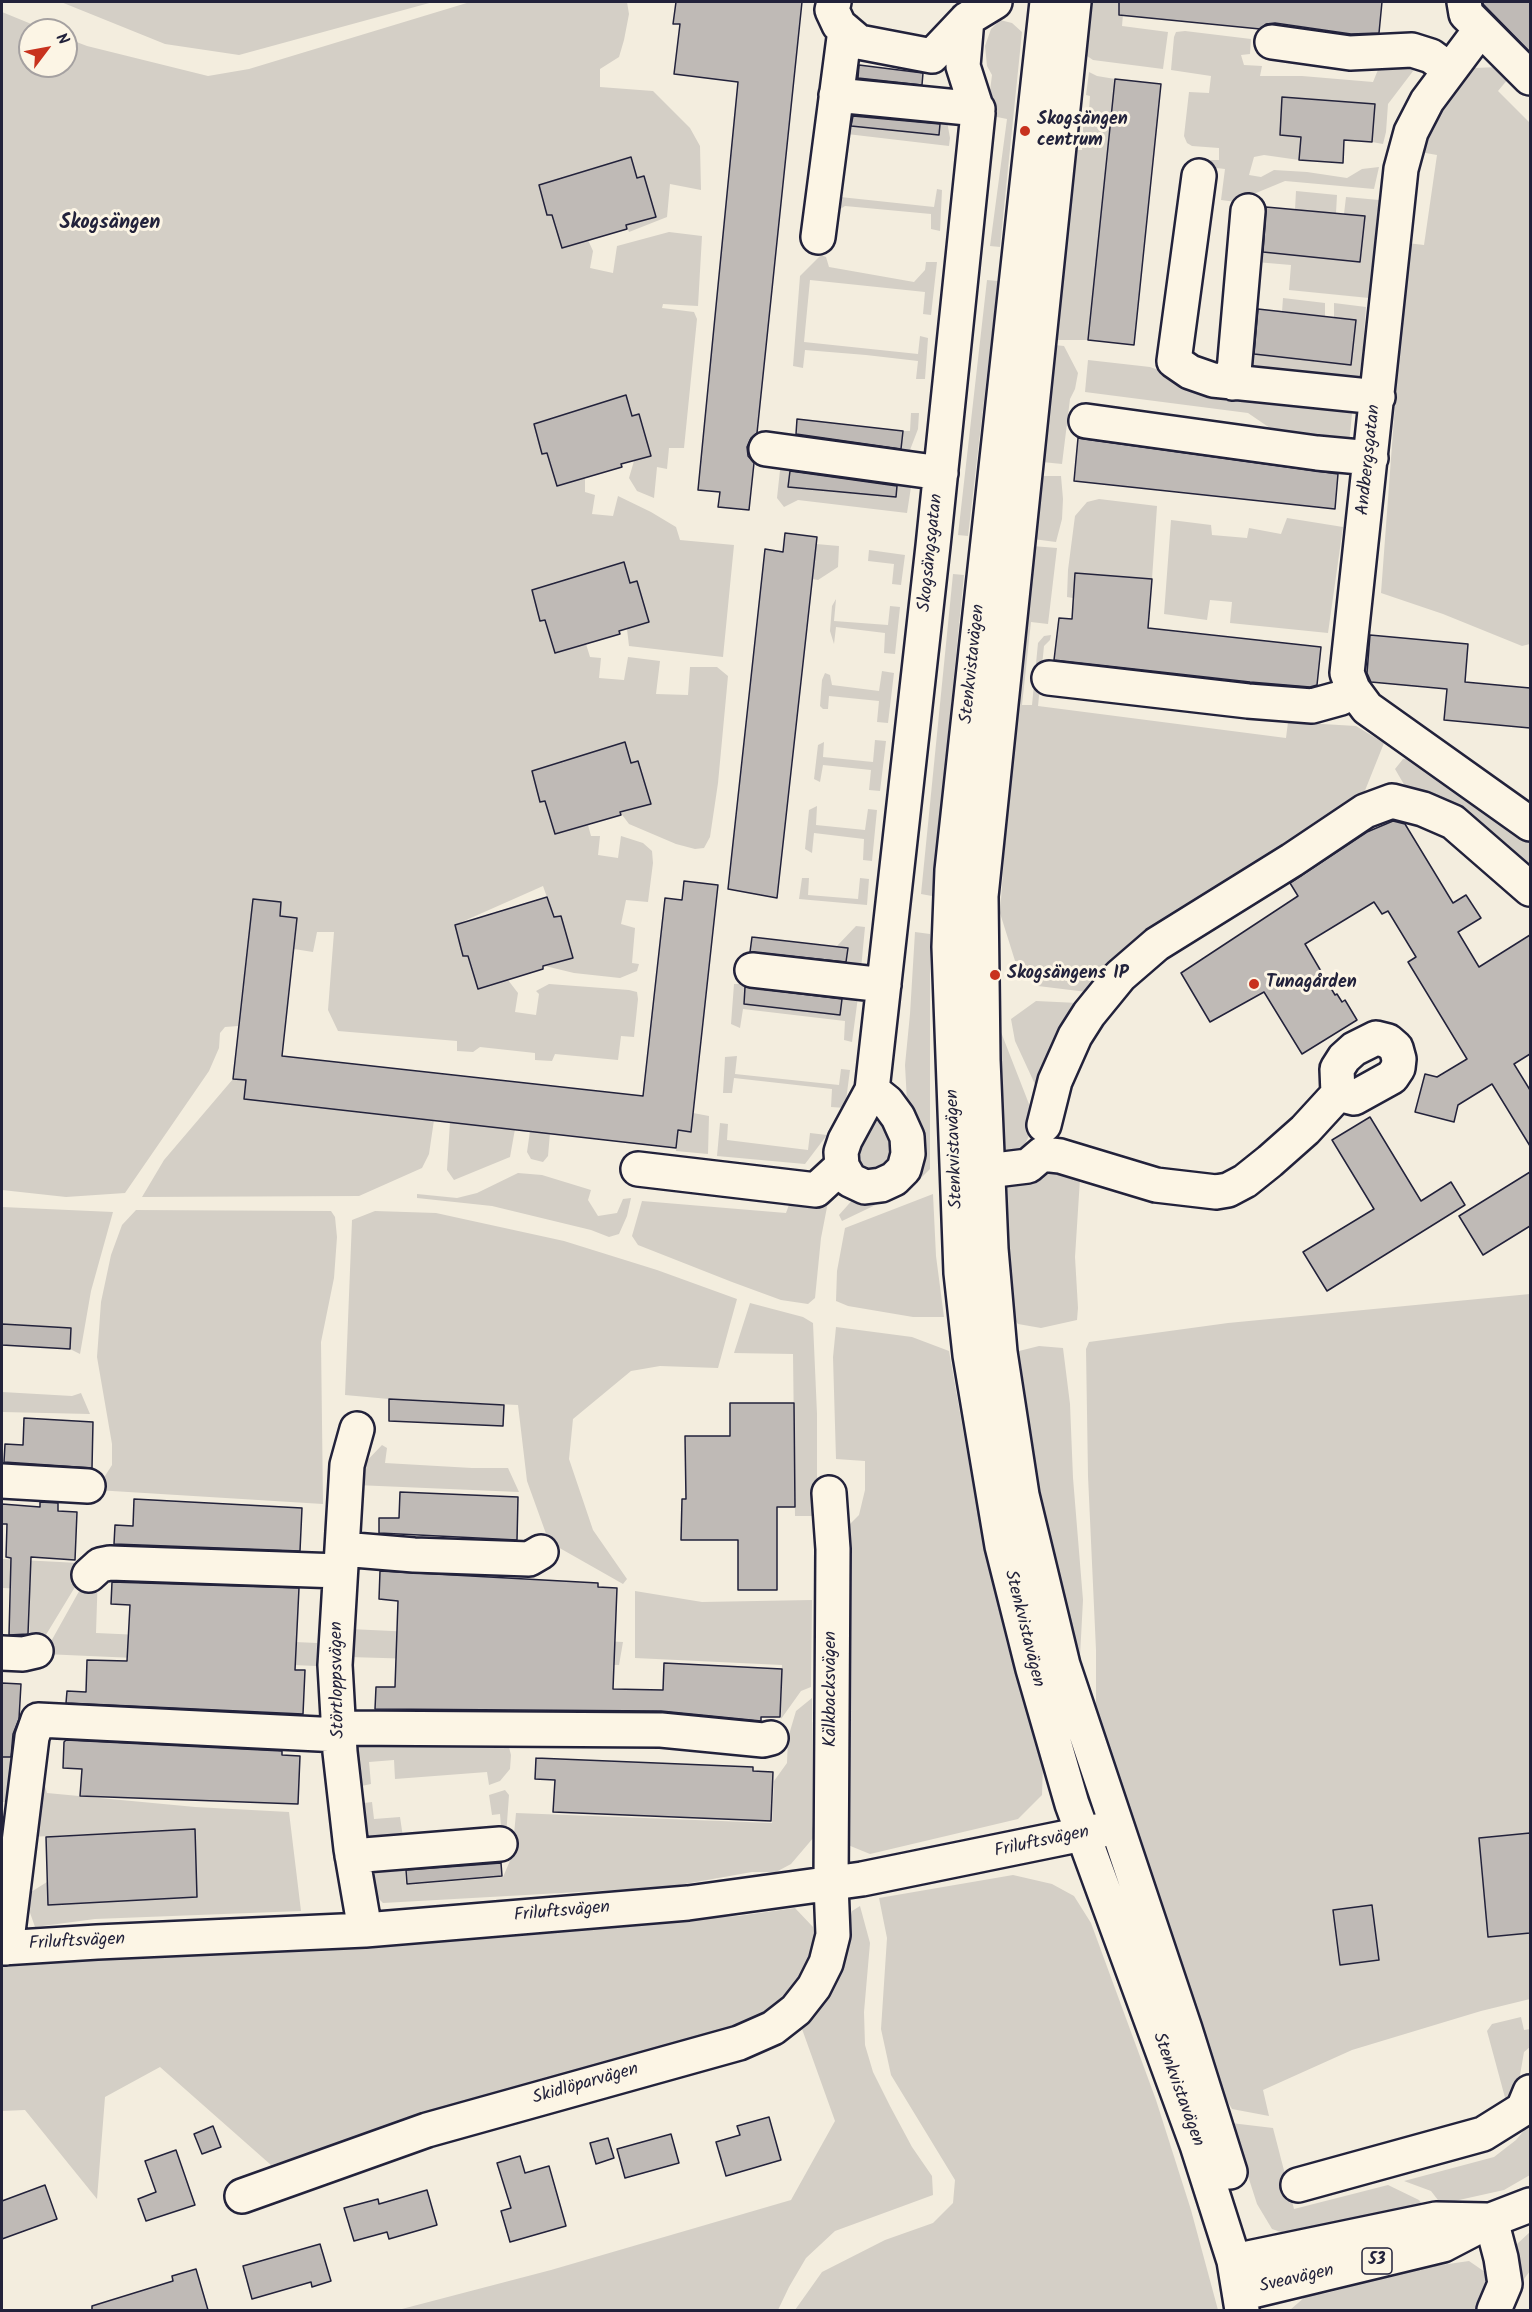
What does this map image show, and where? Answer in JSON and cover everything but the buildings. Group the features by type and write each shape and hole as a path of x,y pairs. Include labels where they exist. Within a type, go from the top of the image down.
{"street":[{"path":"839,16 859,42 932,56 967,19 995,2"},
{"name":"Stenkvistavägen","path":"1061,2 953,861 949,947 971,1170 991,1249 1000,1352 1022,1496 1063,1665 1227,2161 1244,2259"},
{"path":"1464,2 1466,14 1530,78"},
{"path":"818,237 836,94 839,16"},
{"name":"Skogsängsgatan","path":"842,1166 841,1152 845,1140 872,1090 941,473 978,109 963,66 967,19"},
{"name":"Andbergsgatan","path":"1480,30 1427,101 1411,132 1401,169 1408,210 1378,397 1347,673 1353,689 1367,708 1530,824"},
{"path":"1272,42 1350,53 1412,50 1431,56 1450,70"},
{"path":"836,94 978,109"},
{"path":"1199,176 1174,361 1190,372 1213,380 1378,397"},
{"path":"1233,383 1248,211"},
{"path":"1086,421 1317,453 1371,458"},
{"path":"766,449 941,473"},
{"path":"1049,678 1248,701 1312,706 1341,698 1353,689"},
{"path":"1044,1125 1055,1081 1075,1035 1103,994 1120,976 1157,944 1293,860 1365,811 1392,801 1424,809 1453,822 1530,889"},
{"path":"752,970 884,985"},
{"path":"638,1169 816,1190 842,1166 850,1180 865,1186 880,1185 894,1179 904,1169 908,1154 907,1137 898,1117 887,1102 872,1090"},
{"path":"971,1170 1028,1166 1042,1154 1060,1155 1156,1185 1207,1192 1228,1190 1245,1181 1270,1161 1305,1130 1338,1094"},
{"name":"Stenkvistavägen","path":"971,1170 961,1273 970,1355 1002,1546 1033,1670 1083,1835 1197,2145 1244,2259"},
{"name":"Störtloppsvägen","path":"357,1430 347,1465 335,1665 339,1732 352,1856 365,1930"},
{"path":"2,1481 88,1486"},
{"name":"Kälkbacksvägen","path":"829,1493 833,1549 831,1884"},
{"path":"89,1575 100,1565 110,1563 341,1560 414,1555 529,1559 540,1552"},
{"path":"2,1653 23,1654 36,1651"},
{"path":"4,1948 8,1872 32,1737 38,1720 339,1732 661,1730 763,1740 771,1738"},
{"name":"Friluftsvägen","path":"4,1948 365,1930 688,1903 831,1884 1083,1835 1116,1826"},
{"path":"352,1856 500,1844"},
{"name":"Skidlöparvägen","path":"242,2196 427,2130 739,2043 773,2028 796,2010 814,1988 826,1964 833,1935 831,1884"},
{"path":"1298,2185 1483,2134 1523,2109 1530,2092"},
{"name":"Sveavägen","path":"1250,2301 1443,2245 1491,2220 1530,2205"},
{"name":"Sveavägen","path":"1244,2259 1436,2219 1491,2220"},
{"path":"1491,2220 1505,2284 1494,2310"},
{"name":"53","path":"1244,2259 1250,2301"}],"shaded area":[{"path":"61,2 433,2 239,55 165,44"},
{"path":"470,2 627,2 629,14 619,57 600,69 600,87 653,91 690,128 700,146 701,190 670,184 667,217 629,232 626,225 656,217 644,176 637,178 630,157 539,185 547,215 552,215 562,247 588,240 593,251 590,268 613,273 617,246 669,232 702,236 698,306 663,304 662,308 694,312 697,319 684,448 669,448 667,469 657,467 654,498 637,491 629,478 634,461 651,456 639,415 632,416 626,396 534,424 542,454 547,453 557,486 585,478 585,492 595,495 592,514 613,516 618,496 676,527 680,540 734,545 723,657 629,646 627,629 649,622 637,581 630,583 624,562 532,590 540,620 545,620 555,653 586,644 590,657 601,658 599,678 624,680 628,657 660,661 656,694 688,695 690,667 717,667 728,676 718,783 710,837 704,848 695,849 676,844 629,824 620,812 651,803 638,761 631,763 625,742 533,771 540,802 545,801 555,834 588,825 591,836 600,836 598,855 618,858 621,836 643,843 652,851 653,863 648,902 626,900 621,924 635,928 632,963 639,964 637,971 620,978 574,973 545,966 573,958 561,916 554,917 543,886 455,925 463,956 468,956 478,988 508,980 518,993 515,1012 536,1015 539,994 536,991 549,984 637,992 634,1037 621,1036 618,1060 555,1054 552,1061 535,1060 535,1053 480,1047 473,1052 457,1051 457,1041 338,1031 328,1010 334,932 317,932 313,952 294,949 297,918 280,916 281,902 253,899 238,1026 225,1027 220,1033 219,1048 209,1071 125,1193 66,1197 2,1190 2,12 18,19 18,78 78,78 78,43 208,76 249,69"},
{"path":"1092,2 1124,2 1122,26 1168,32 1163,69 1093,60 1087,56"},
{"path":"1000,20 1012,23 1022,32 1000,247 990,246 1007,119 987,115 992,75 987,66 985,46 991,29"},
{"path":"1185,31 1251,39 1250,54 1241,55 1244,65 1262,66 1260,76 1302,76 1373,82 1382,60 1423,58 1388,104 1383,144 1372,142 1374,104 1283,98 1280,135 1301,137 1299,160 1264,155 1254,157 1249,175 1261,177 1274,170 1347,178 1362,169 1379,167 1374,189 1285,181 1256,193 1244,203 1221,200 1225,169 1208,167 1206,160 1219,160 1219,148 1192,146 1187,143 1184,136 1189,92 1209,93 1211,76 1171,70 1174,37 1176,32"},
{"path":"1499,67 1508,79 1498,91 1530,123 1530,644 1522,646 1443,614 1381,593 1407,243 1424,245 1437,155 1420,152 1430,113 1460,74 1474,68"},
{"path":"1089,72 1115,79 1088,340 1055,340 1077,150 1082,150 1084,111 1089,111 1090,96 1086,95"},
{"path":"941,118 947,121 949,146 847,134 845,125 939,135"},
{"path":"937,189 942,190 940,231 931,229 931,214 845,206 834,213 831,196 934,207"},
{"path":"1296,191 1337,195 1336,213 1295,210"},
{"path":"1346,197 1379,200 1369,298 1289,290 1291,265 1256,262 1256,251 1360,261 1365,217 1344,214"},
{"path":"821,255 826,257 829,267 914,282 925,270 926,262 937,262 931,315 923,314 925,292 810,280 804,342 918,354 920,336 928,338 925,379 916,379 918,361 866,355 805,350 803,368 793,366 800,276"},
{"path":"987,280 998,281 968,536 958,535"},
{"path":"1283,298 1325,303 1325,316 1282,312"},
{"path":"1334,303 1366,307 1357,390 1253,379 1246,353 1351,365 1356,320 1334,317"},
{"path":"1054,345 1064,346 1078,373 1075,389 1070,399 1062,464 1042,462"},
{"path":"1088,360 1150,367 1202,386 1353,403 1349,445 1286,439 1248,413 1085,392"},
{"path":"911,413 919,413 918,429 910,450 901,451 903,431 910,431"},
{"path":"790,468 788,487 895,497 897,486 906,481 911,487 907,513 798,500 784,507 777,498 780,470"},
{"path":"1042,476 1061,476 1062,519 1056,542 1033,539"},
{"path":"1099,499 1157,506 1152,579 1075,574 1073,598 1067,597 1075,516 1087,502"},
{"path":"1287,518 1343,527 1328,633 1230,623 1232,602 1210,600 1207,620 1164,614 1171,520 1211,525 1212,535 1247,538 1249,528 1281,534"},
{"path":"816,544 839,546 838,567 818,580 812,579"},
{"path":"1032,546 1057,548 1048,624 1031,622 1022,705 1032,705 1038,643 1044,636 1051,635 1050,640 1044,646 1038,706 1286,738 1288,722 1356,726 1384,743 1360,803 1242,879 1132,943 1089,994 1038,986 1016,964 1000,913 1015,704"},
{"path":"869,550 905,555 901,585 892,584 894,564 868,561"},
{"path":"953,574 964,575 932,896 921,894"},
{"path":"836,599 834,621 888,625 890,606 900,607 895,654 884,653 885,633 836,627 834,644 830,631 832,606"},
{"path":"882,671 894,673 888,723 877,722 879,701 829,696 828,709 820,706 822,680 825,673 830,675 832,685 879,691"},
{"path":"875,740 886,741 880,791 869,790 871,770 823,765 820,782 814,779 818,745 824,742 823,757 873,762"},
{"path":"1410,758 1530,843 1530,874 1409,793 1395,769 1403,759"},
{"path":"817,806 816,825 865,830 868,809 877,810 872,861 863,860 864,839 814,833 812,853 805,849 809,810"},
{"path":"802,878 809,878 808,895 858,899 860,878 869,879 867,905 799,899"},
{"path":"856,926 865,927 861,969 846,966 848,948 837,946"},
{"path":"915,932 930,934 930,1169 911,1188 842,1221 839,1215 855,1197 897,1187 907,1102 905,1065"},
{"path":"734,984 746,984 744,1004 839,1015 842,995 858,997 852,1042 844,1040 845,1021 743,1009 740,1028 731,1024"},
{"path":"1036,1001 1078,1003 1039,1093 1015,1041 1011,1019"},
{"path":"999,1027 1036,1122 1021,1152 1007,1160 993,1152 988,1043"},
{"path":"737,1056 735,1074 839,1085 841,1069 850,1070 845,1108 831,1107 832,1089 734,1078 732,1093 723,1093 725,1057"},
{"path":"233,1079 246,1080 244,1099 434,1120 429,1154 422,1168 359,1196 142,1197 164,1160"},
{"path":"693,1113 709,1116 708,1154 676,1151 678,1130 691,1131"},
{"path":"874,1113 881,1113 893,1138 895,1165 870,1176 851,1162"},
{"path":"450,1122 515,1129 510,1157 454,1180 447,1170"},
{"path":"720,1123 728,1124 727,1140 808,1150 810,1133 827,1135 805,1164 717,1156"},
{"path":"530,1131 550,1133 548,1156 543,1162 531,1159 527,1152"},
{"path":"1061,1169 1080,1179 1075,1257 1077,1320 1041,1328 1018,1324 1011,1315 1002,1187 1037,1174"},
{"path":"518,1173 542,1175 591,1190 588,1200 598,1216 617,1213 623,1199 631,1198 627,1216 619,1234 609,1237 591,1230 492,1206 417,1198 417,1194 457,1198 477,1193"},
{"path":"933,1194 936,1256 944,1317 913,1317 848,1306 836,1301 837,1271 845,1228"},
{"path":"807,1198 828,1202 821,1238 815,1298 808,1304 781,1300 732,1282 638,1245 632,1236 642,1201 786,1213 791,1199"},
{"path":"2,1207 113,1212 91,1291 80,1354 70,1349 71,1328 2,1324"},
{"path":"136,1210 331,1211 335,1217 337,1237 334,1278 321,1342 323,1504 96,1490 112,1465 112,1444 97,1357 101,1302 111,1255 122,1225"},
{"path":"375,1211 436,1213 564,1241 657,1270 737,1299 718,1368 660,1366 631,1371 573,1419 569,1459 593,1530 627,1579 623,1584 549,1542 527,1481 518,1405 345,1395 352,1220"},
{"path":"1530,1294 1530,1999 1481,2011 1352,2050 1263,2090 1269,2116 1232,2109 1219,2087 1096,1708 1086,1349 1089,1342 1228,1323"},
{"path":"750,1303 803,1317 813,1323 817,1414 817,1493 813,1516 795,1516 793,1354 734,1353"},
{"path":"836,1327 912,1337 949,1351 983,1542 1007,1644 1043,1764 1042,1795 1018,1819 870,1854 848,1845 841,1828 849,1633 843,1531 859,1515 865,1490 865,1461 836,1459 833,1357"},
{"path":"1039,1346 1063,1348 1070,1404 1073,1478 1083,1600 1080,1656 1047,1539 1019,1351"},
{"path":"2,1392 72,1396 81,1393 90,1414 2,1412"},
{"path":"382,1445 387,1448 385,1463 508,1468 519,1492 356,1485 357,1471"},
{"path":"2,1559 79,1563 78,1582 38,1648 29,1648 30,1589 2,1588"},
{"path":"98,1571 96,1633 317,1643 316,1666 44,1654 87,1577"},
{"path":"635,1591 702,1602 812,1600 811,1687 801,1691 781,1719 782,1665 635,1658"},
{"path":"350,1629 623,1642 619,1665 349,1657"},
{"path":"812,1698 814,1837 791,1864 776,1872 752,1872 668,1887 383,1903 369,1889 369,1865 404,1861 406,1885 503,1877 512,1856 516,1813 772,1823 774,1781 787,1763 788,1738 796,1711"},
{"path":"2,1735 22,1736 19,1803 2,1802"},
{"path":"351,1737 508,1743 511,1755 510,1769 500,1781 489,1785 487,1772 395,1779 394,1760 369,1762 371,1784 357,1787"},
{"path":"35,1752 47,1793 195,1807 289,1812 301,1911 95,1919 35,1927 28,1907 31,1892 47,1882 49,1905 197,1897 195,1829 28,1837"},
{"path":"505,1790 509,1795 506,1836 502,1837 500,1814 492,1815 489,1795"},
{"path":"372,1802 374,1819 400,1817 404,1844 367,1847 360,1806"},
{"path":"1013,1875 1052,1884 1074,1896 1091,1923 1156,2100 1191,2210 1218,2310 795,2310 822,2272 885,2240 933,2223 953,2203 955,2180 891,2075 881,2029 887,1938 879,1898"},
{"path":"860,1906 870,1943 864,2012 865,2045 873,2072 890,2106 912,2147 932,2176 933,2195 835,2231 806,2258 778,2310 398,2310 551,2270 791,2200 835,2121 802,2029 838,1967 852,1911"},
{"path":"795,1908 813,1927 817,1954 783,2004 730,2029 271,2165 160,2067 105,2097 97,2199 25,2110 2,2111 2,1959 738,1916"},
{"path":"1521,2017 1524,2030 1530,2029 1530,2047 1524,2052 1519,2081 1507,2105 1487,2031 1492,2024"},
{"path":"1231,2123 1273,2128 1294,2209 1388,2185 1419,2200 1425,2208 1298,2238 1272,2229 1257,2204"},
{"path":"1530,2123 1530,2175 1504,2190 1441,2204 1431,2191 1404,2181 1494,2157 1516,2140"},
{"path":"1530,2232 1530,2271 1515,2291 1517,2244"},
{"path":"1469,2261 1485,2272 1487,2283 1475,2306 1478,2310 1290,2310 1306,2296 1327,2293 1414,2269"}],"place":[{"name":"Skogsängen centrum","path":"1025,131"},
{"name":"Skogsängens IP","path":"995,975"},
{"name":"Tunagården","path":"1254,984"}],"district":[{"name":"Skogsängen","path":"110,225"}]}
